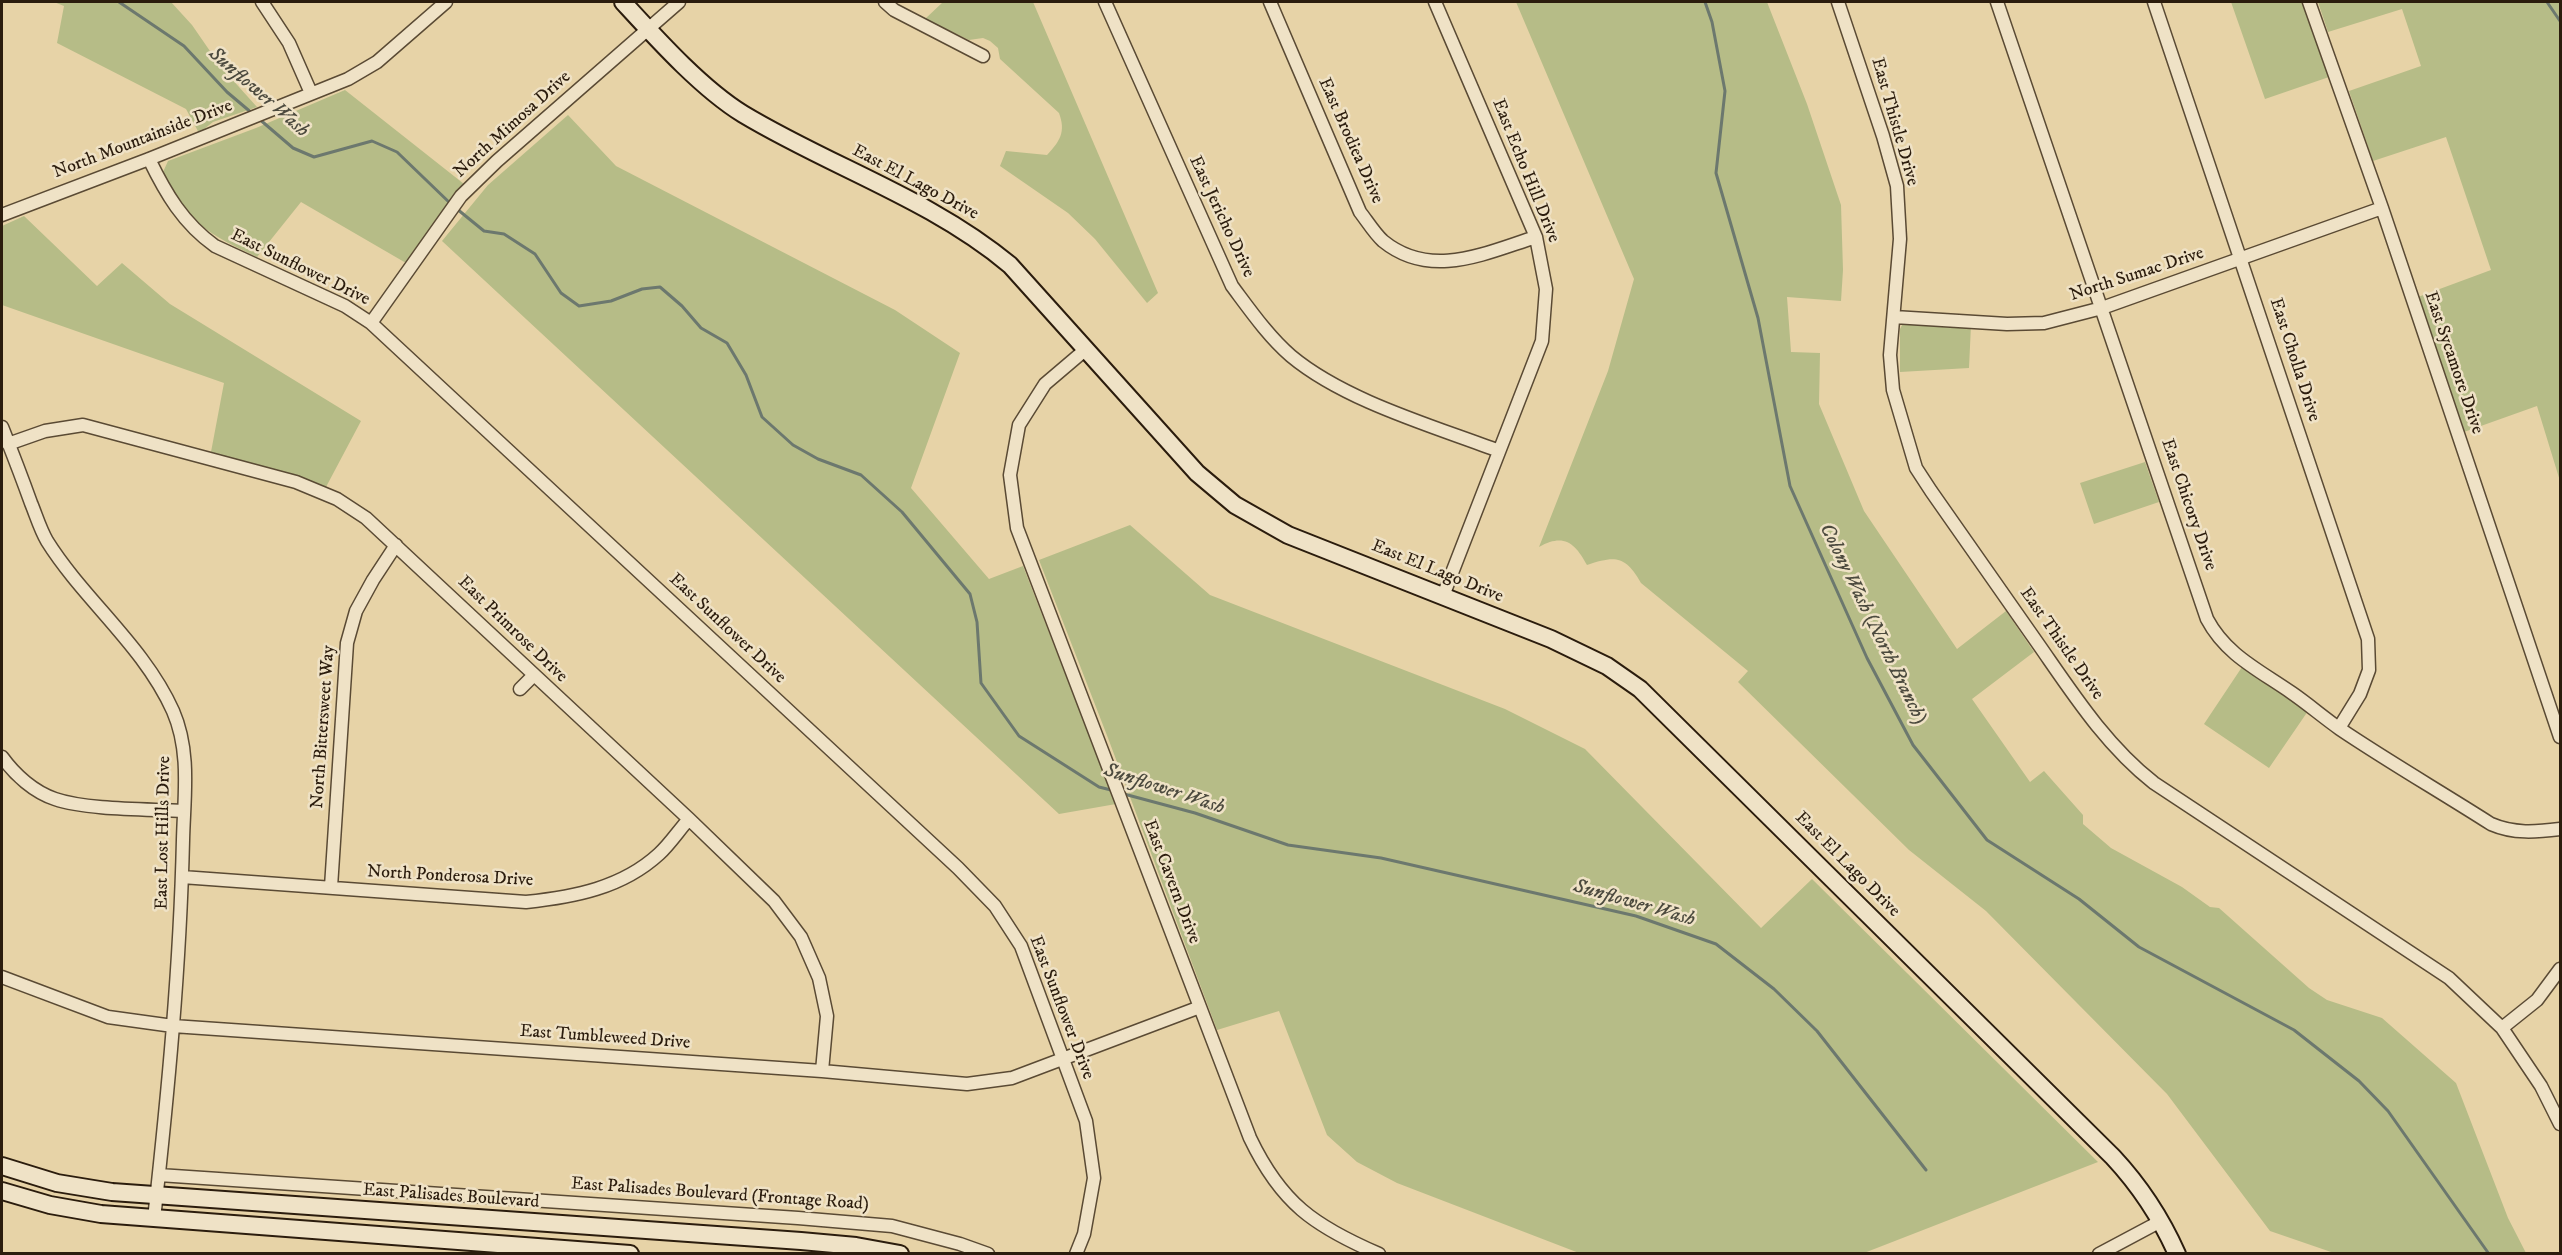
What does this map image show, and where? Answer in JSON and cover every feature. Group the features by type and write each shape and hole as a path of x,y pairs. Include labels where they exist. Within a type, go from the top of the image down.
{"street":[{"path":"262,2 289,43 311,93"},
{"name":"North Mountainside Drive","path":"2,215 149,159 370,67 446,2"},
{"name":"East El Lago Drive","path":"623,2 708,87 741,113 947,220 992,250 1010,265 1197,473 1235,505 1288,535 1580,652 1607,666 1640,690 2113,1157 2129,1175 2161,1221 2177,1254"},
{"name":"North Mimosa Drive","path":"371,323 461,196 497,161 679,2"},
{"path":"885,2 894,10 983,56"},
{"name":"East Jericho Drive","path":"1105,2 1232,286 1259,322 1292,356 1336,386 1390,410 1499,452"},
{"name":"East Brodiea Drive","path":"1270,2 1360,212 1383,241 1415,258 1442,262 1466,260 1536,237"},
{"name":"East Echo Hill Drive","path":"1436,2 1536,237 1546,288 1542,341 1443,596"},
{"name":"East Thistle Drive","path":"1838,2 1897,186 1900,239 1890,355 1893,390 1916,468 2072,692 2129,764 2154,783 2449,978 2502,1028 2541,1086 2560,1124"},
{"name":"East Chicory Drive","path":"1997,2 2213,631 2245,663 2294,694 2339,728 2491,824 2504,829 2529,832 2560,829"},
{"name":"East Cholla Drive","path":"2154,2 2368,639 2369,670 2360,694 2339,728"},
{"name":"East Sycamore Drive","path":"2309,2 2382,208 2560,736"},
{"name":"East Sunflower Drive","path":"149,159 167,195 185,221 214,246 336,302 371,323 958,868 995,906 1021,946 1086,1121 1094,1178 1084,1234 1076,1254"},
{"name":"North Sumac Drive","path":"1894,317 2007,324 2044,323 2102,308 2382,208"},
{"name":"East Cavern Drive","path":"1085,350 1045,384 1019,425 1010,475 1017,528 1262,1163 1291,1201 1313,1220 1337,1236 1379,1254"},
{"name":"East Primrose Drive","path":"8,444 45,431 83,425 296,482 337,499 366,518 774,901 801,937 819,978 827,1016 822,1071"},
{"name":"East Lost Hills Drive","path":"2,427 46,539 72,576 143,660 160,685 174,712 183,739 186,766 173,1026 154,1219"},
{"name":"North Bittersweet Way","path":"331,887 348,643 356,611 396,545"},
{"path":"520,689 533,676"},
{"path":"2,757 11,770 24,781 53,799 71,804 183,811"},
{"name":"North Ponderosa Drive","path":"182,877 526,902 573,897 618,882 638,870 659,854 689,819"},
{"path":"2502,1028 2537,1000 2560,969"},
{"name":"East Tumbleweed Drive","path":"2,977 108,1017 173,1026 822,1071 967,1084 1012,1078 1063,1061 1200,1007"},
{"name":"East Palisades Boulevard","path":"2,1166 57,1183 112,1192 845,1245 900,1254"},
{"name":"East Palisades Boulevard (Frontage Road)","path":"159,1174 892,1226 988,1254"},
{"path":"2,1191 50,1205 101,1214 630,1254"},
{"path":"2099,1254 2161,1221"}],"green space":[{"path":"54,2 171,2 192,25 221,67 257,107 213,122 199,133 186,109 57,43 64,6"},
{"path":"943,2 1033,2 1158,293 1147,303 1095,239 1068,213 1000,166 1006,151 1047,155 1062,131 1059,113 1000,59 998,48 990,41 983,38 969,40 925,19"},
{"path":"1516,2 1767,2 1807,104 1841,205 1843,270 1841,301 1787,297 1791,352 1820,353 1819,404 1864,511 1957,649 2006,611 2034,652 1972,699 2030,782 2044,771 2083,815 2083,824 2111,848 2182,887 2210,907 2219,908 2309,988 2327,1000 2382,1018 2456,1083 2508,1218 2526,1253 2334,1253 2270,1231 2167,1094 1986,911 1909,850 1738,682 1748,671 1641,583 1630,567 1624,563 1612,559 1587,565 1574,547 1563,541 1539,547 1608,371 1634,279"},
{"path":"2231,2 2303,2 2329,77 2265,99"},
{"path":"2318,2 2560,2 2560,481 2537,406 2464,432 2418,297 2491,270 2446,137 2373,161 2349,91 2421,66 2402,9 2328,32"},
{"path":"345,90 464,184 406,263 301,202 257,257 226,242 201,225 180,203 171,189 163,172 168,161 256,128"},
{"path":"568,115 616,166 895,310 960,353 911,488 989,579 1023,566 1116,804 1059,814 442,241 488,185"},
{"path":"24,216 97,286 122,263 170,304 361,421 326,487 211,452 224,383 2,305 2,226"},
{"path":"1903,323 1971,325 1969,368 1900,372 1900,329"},
{"path":"2145,462 2159,502 2094,524 2080,483"},
{"path":"1130,525 1210,595 1505,709 1585,749 1761,928 1812,879 2098,1162 1864,1253 1579,1253 1397,1183 1357,1162 1327,1135 1279,1011 1217,1030 1039,560"},
{"path":"2242,667 2308,711 2269,768 2204,724"}],"waterway":[{"name":"Sunflower Wash","path":"119,2 184,46 227,92 253,114"},
{"name":"Colony Wash (North Branch)","path":"1705,2 1712,22 1725,91 1716,173 1758,318 1790,486 1867,658 1913,745 1987,840 2079,899 2139,947 2294,1030 2359,1081 2388,1111 2489,1254"},
{"path":"2547,2 2560,21"},
{"name":"Sunflower Wash","path":"258,118 293,148 314,157 372,141 397,152 452,205"},
{"name":"Sunflower Wash","path":"457,209 484,231 504,234 535,254 561,293 579,306 611,301 642,289 660,287 682,306 701,328 727,343 746,375 762,417 793,445 818,459 861,475 902,512 970,594 977,622 981,683 1019,736 1099,787 1115,791"},
{"name":"Sunflower Wash","path":"1124,794 1195,813 1288,845 1381,858 1636,916 1716,944 1774,989 1817,1031 1926,1170"}]}
